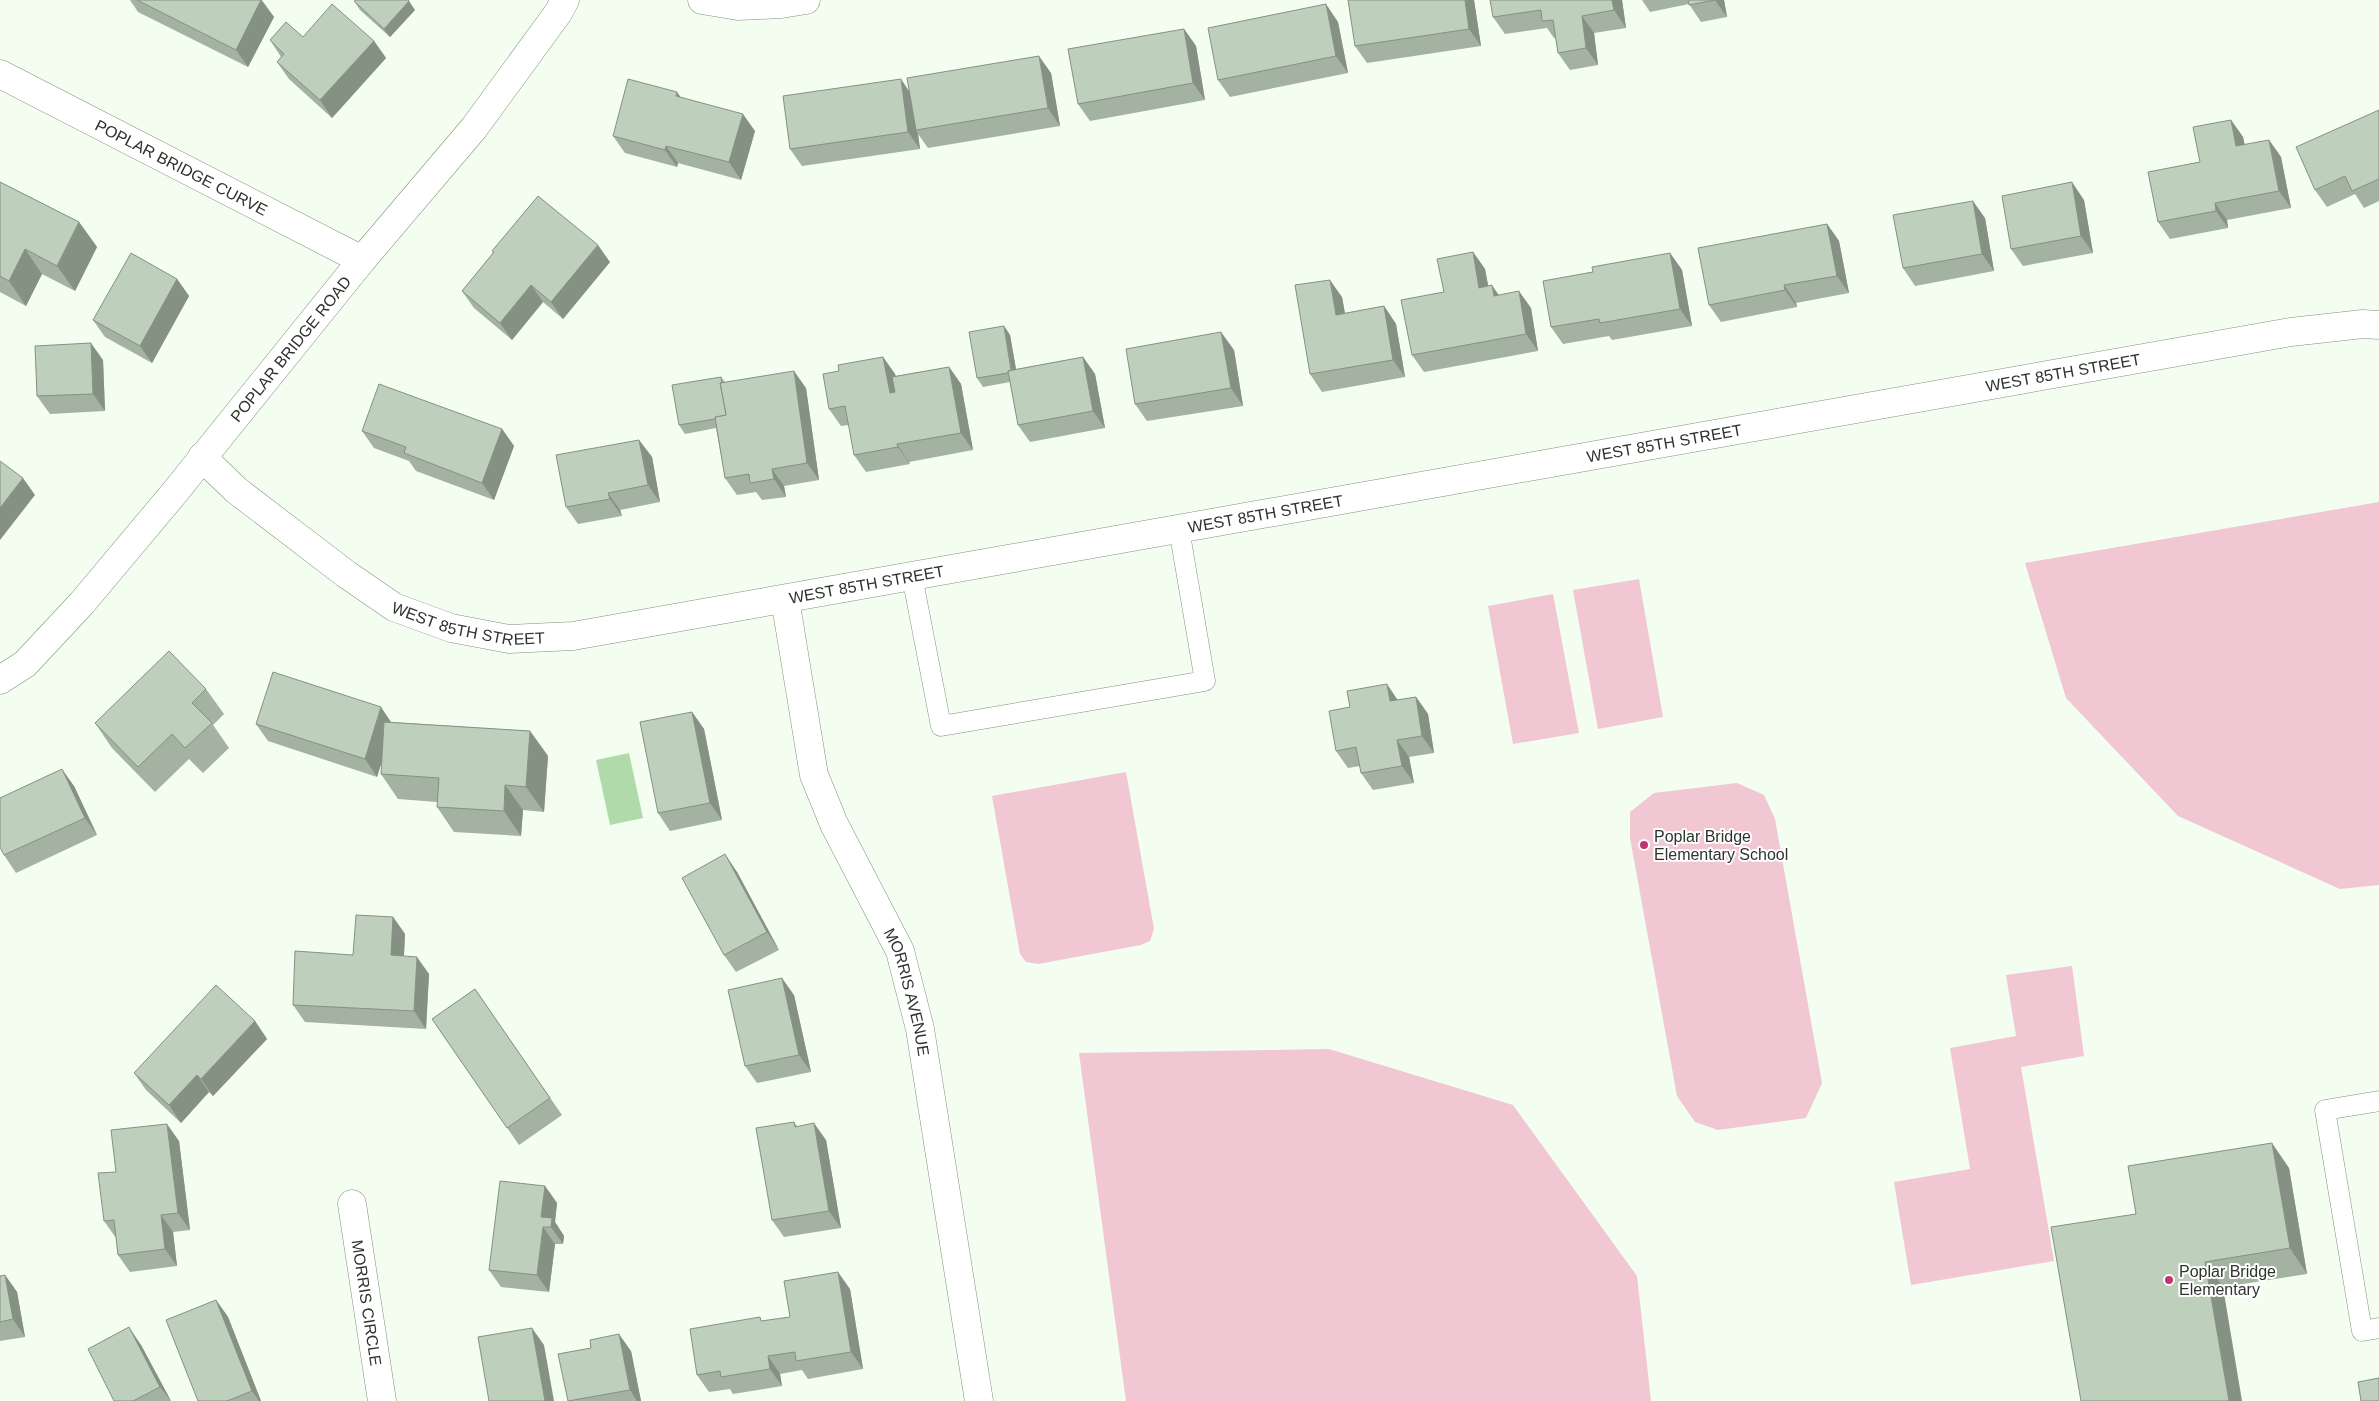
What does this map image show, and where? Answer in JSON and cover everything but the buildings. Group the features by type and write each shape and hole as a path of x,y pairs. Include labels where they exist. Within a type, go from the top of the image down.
{"street":[{"name":"POPLAR BRIDGE ROAD","path":"0,680 24,664 82,603 362,260 474,128 558,13 565,0"},
{"path":"702,0 738,6 781,4 806,0"},
{"name":"POPLAR BRIDGE CURVE","path":"0,74 362,260"},
{"name":"WEST 85TH STREET","path":"202,457 236,490 346,574 394,607 451,628 509,639 572,636 2291,332 2363,324 2379,325"},
{"name":"MORRIS AVENUE","path":"785,599 814,775 834,824 900,951 920,1029 979,1401"},
{"name":"MORRIS CIRCLE","path":"352,1204 382,1401"}],"lane":[{"path":"912,576 941,726 1205,681 1178,529"},
{"path":"2379,1101 2325,1110 2362,1331 2379,1328"}],"shaded area":[{"path":"2379,502 2379,885 2340,889 2178,816 2066,698 2025,563"},
{"path":"1639,579 1663,717 1598,729 1573,590"},
{"path":"1553,594 1579,733 1513,744 1488,606"},
{"path":"629,753 643,818 610,825 596,760"},
{"path":"1126,772 1154,929 1150,941 1141,945 1038,964 1026,962 1020,954 992,796"},
{"path":"1737,783 1764,795 1775,819 1822,1083 1806,1118 1718,1130 1695,1122 1677,1096 1630,838 1630,812 1654,793"},
{"path":"2072,966 2084,1056 2021,1067 2054,1261 1911,1285 1894,1182 1970,1169 1950,1048 2016,1036 2006,975"},
{"path":"1329,1049 1513,1105 1637,1276 1651,1401 1126,1401 1079,1053"}],"place":[{"name":"Poplar Bridge Elementary School","path":"1644,845"},
{"name":"Poplar Bridge Elementary","path":"2169,1280"}]}
